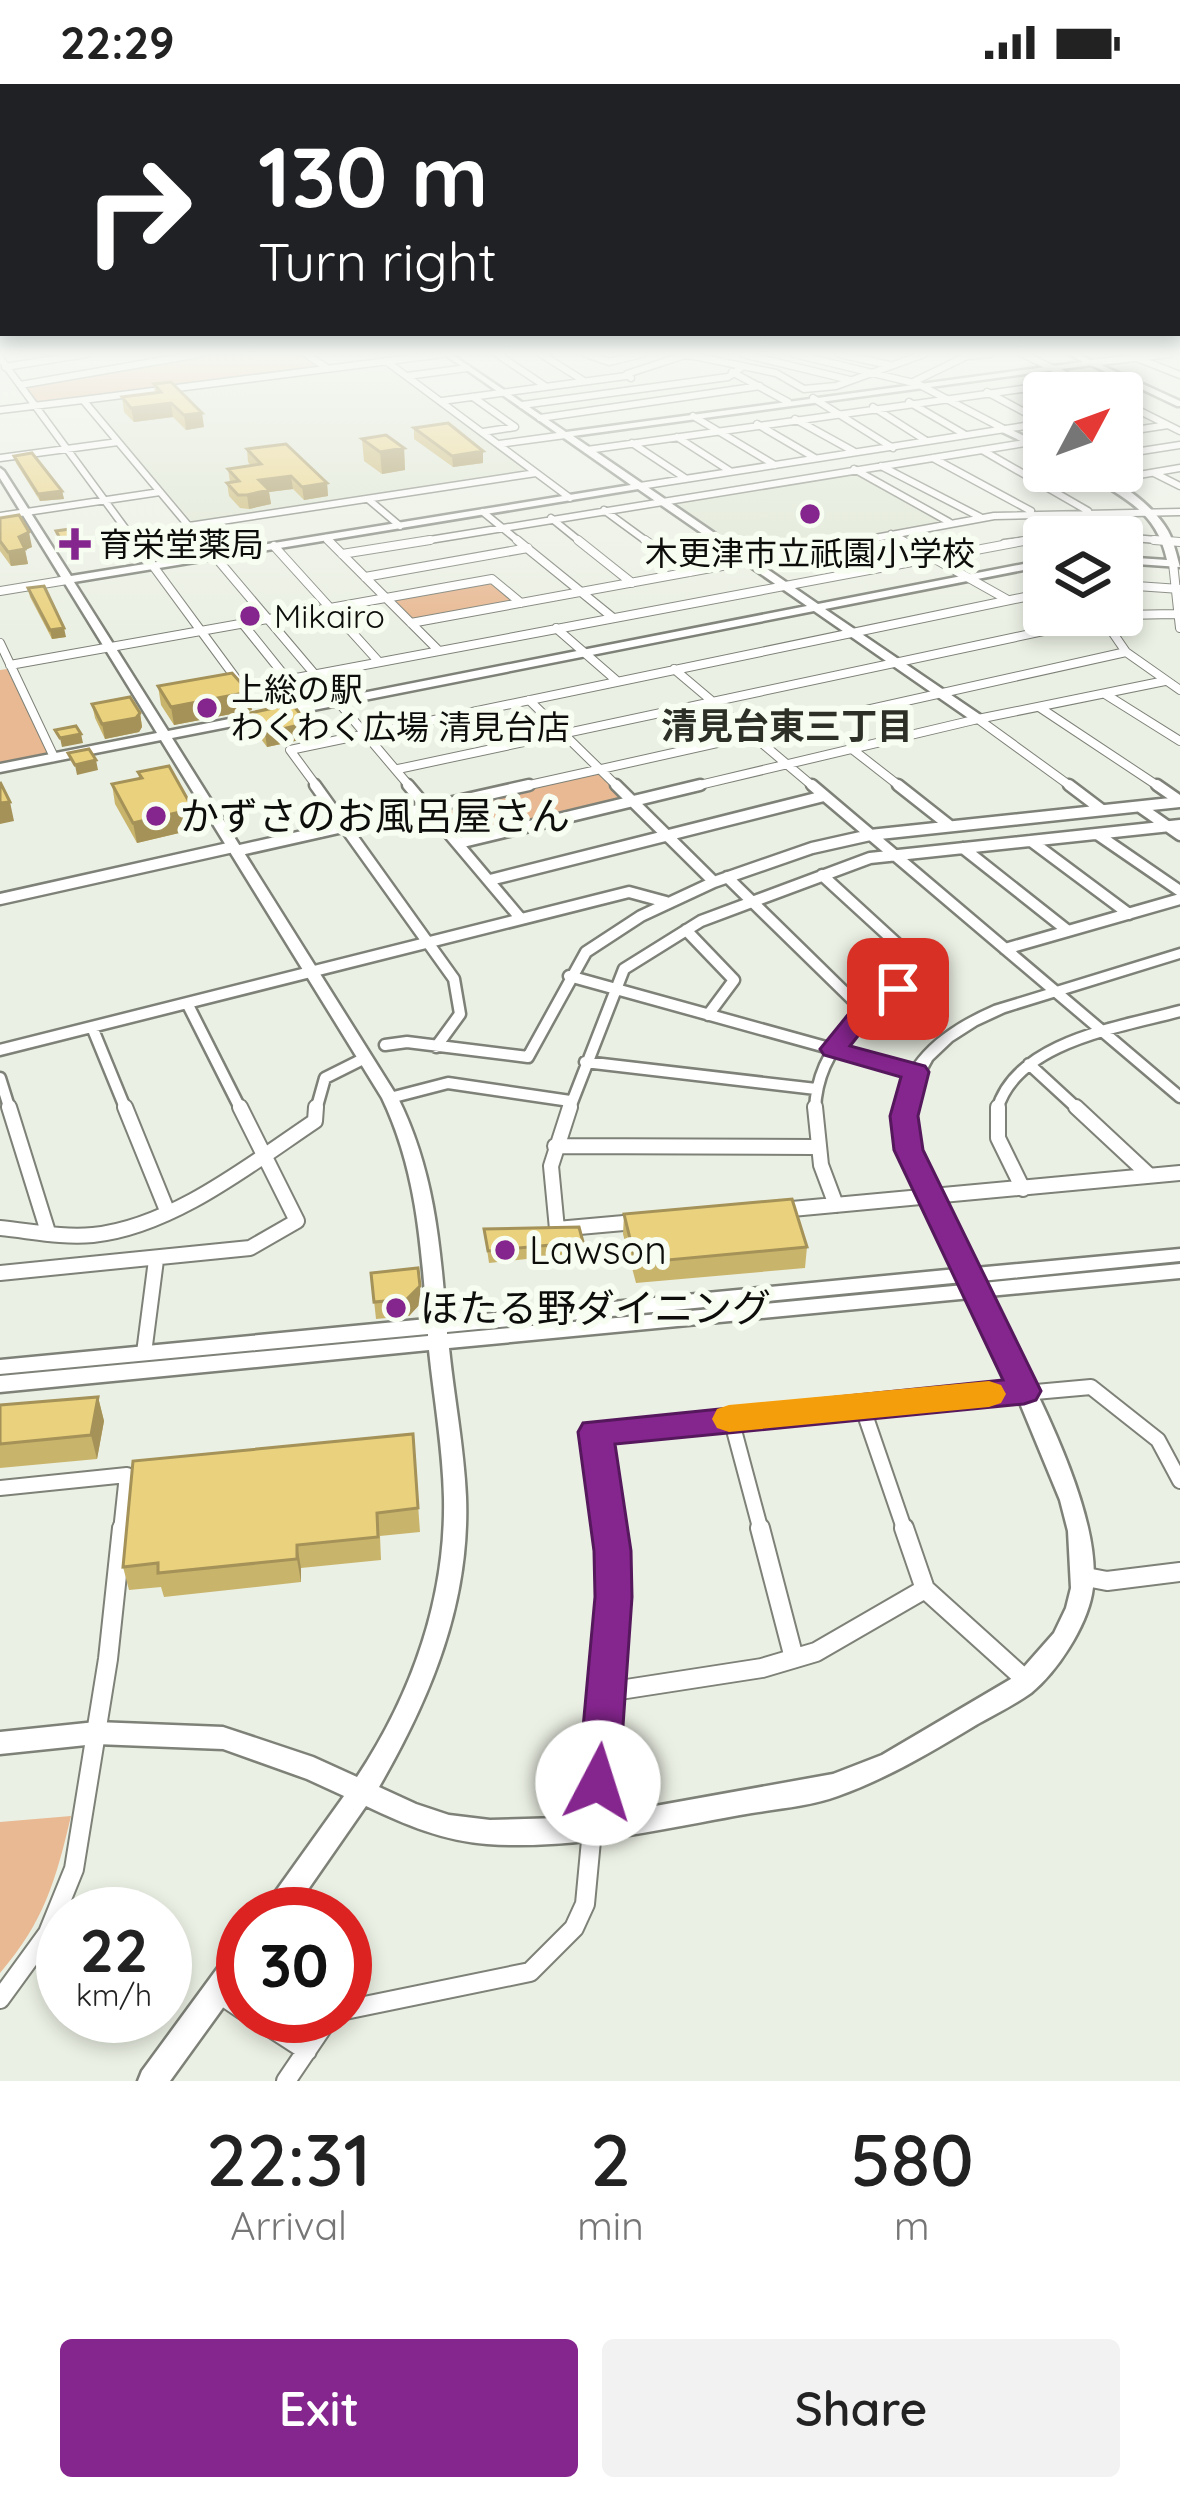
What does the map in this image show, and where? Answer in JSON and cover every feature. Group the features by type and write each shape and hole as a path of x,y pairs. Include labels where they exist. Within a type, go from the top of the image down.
{"street":[{"path":"0,458 80,447"},
{"path":"122,447 521,919"},
{"path":"504,447 570,498"},
{"path":"583,447 978,719 1103,811"},
{"path":"587,450 605,447"},
{"path":"638,447 686,479"},
{"path":"693,447 731,472"},
{"path":"745,447 797,478"},
{"path":"798,447 816,458"},
{"path":"846,447 854,452"},
{"path":"0,592 883,447"},
{"path":"892,447 913,460"},
{"path":"342,554 797,478 1014,447"},
{"path":"67,449 243,688 1023,541"},
{"path":"982,450 1089,511"},
{"path":"932,458 1032,512"},
{"path":"880,465 981,518"},
{"path":"1143,474 1180,468"},
{"path":"854,469 950,523"},
{"path":"0,471 390,1098 408,1132 422,1183 455,1498 446,1605 422,1686 366,1791 295,1887"},
{"path":"1152,472 1180,486"},
{"path":"189,526 536,473"},
{"path":"1120,492 1150,513 1175,541 1174,614 1180,628"},
{"path":"0,516 160,493"},
{"path":"368,499 400,526"},
{"path":"604,510 690,572"},
{"path":"483,512 612,617"},
{"path":"411,623 981,518 1032,512 1180,512"},
{"path":"551,518 632,583"},
{"path":"891,535 1009,601"},
{"path":"326,538 439,651"},
{"path":"1143,539 1175,541"},
{"path":"274,546 379,662"},
{"path":"365,577 527,548"},
{"path":"1143,562 1177,564"},
{"path":"0,768 1023,566"},
{"path":"7,666 492,578 521,603"},
{"path":"1143,587 1176,589"},
{"path":"436,1047 457,1021 461,1001 454,979 290,750 1023,598"},
{"path":"1143,615 1174,614"},
{"path":"243,624 288,680"},
{"path":"556,628 616,681"},
{"path":"398,769 1023,634"},
{"path":"1115,636 1126,652 1180,690"},
{"path":"0,643 54,757"},
{"path":"0,899 1126,652"},
{"path":"674,670 1180,1097"},
{"path":"458,843 978,719 1165,682"},
{"path":"1104,694 1180,741"},
{"path":"529,700 714,882"},
{"path":"1039,706 1180,801"},
{"path":"852,749 950,826"},
{"path":"490,880 824,796"},
{"path":"385,1045 407,1042 527,1057 586,952 668,903 812,848 870,835 1180,801"},
{"path":"1140,807 1174,826 1180,835"},
{"path":"650,1221 557,1229 551,1166 555,1146 624,969 686,930 751,900 870,858 1174,826"},
{"path":"1097,834 1180,895"},
{"path":"1031,841 1129,914"},
{"path":"962,848 1067,931"},
{"path":"822,875 929,973 864,1011 833,1049 816,1089 814,1147 836,1205"},
{"path":"728,878 864,1011"},
{"path":"0,1050 629,892 668,903"},
{"path":"1005,949 1180,895"},
{"path":"686,930 734,980 708,1015"},
{"path":"0,1743 96,1733 223,1738 260,1748 449,1827 490,1832 594,1828 833,1786 891,1763 1027,1681 1062,1640 1077,1608 1081,1576 1072,1500 914,1161 906,1134 906,1095 931,1050 973,1018 1180,952"},
{"path":"569,976 916,1072"},
{"path":"0,1273 250,1248 297,1221 187,1003"},
{"path":"1022,1189 1001,1147 995,1116 1005,1087 1029,1064 1180,1011"},
{"path":"92,1027 166,1208"},
{"path":"0,1228 98,1235 166,1208 264,1156 315,1121 318,1084 324,1076 365,1058"},
{"path":"586,1062 816,1089"},
{"path":"1029,1064 1149,1175"},
{"path":"0,1078 48,1232"},
{"path":"390,1098 448,1083 570,1101"},
{"path":"555,1146 814,1147"},
{"path":"766,1211 1180,1173"},
{"path":"0,1384 438,1334 974,1283 1180,1256"},
{"path":"144,1353 156,1259"},
{"path":"974,1283 1180,1271"},
{"path":"0,1367 438,1334"},
{"path":"372,2004 530,1972 564,1940 585,1904 607,1692 613,1551 596,1432 1090,1387 1158,1440 1180,1481"},
{"path":"862,1406 925,1589 1027,1681"},
{"path":"731,1418 794,1658"},
{"path":"0,1488 127,1474 96,1733 74,1869 34,1958 0,1999"},
{"path":"1081,1576 1107,1581 1180,1572"},
{"path":"607,1692 816,1652 925,1589"},
{"path":"152,2081 216,1994"},
{"path":"295,2043 307,2051"},
{"path":"286,2081 312,2043"}],"shaded area":[{"path":"128,447 496,447 529,472 194,524"},
{"name":"木更津市立祇園小学校","path":"854,472 942,521 756,557 672,502"},
{"path":"492,579 521,603 411,623 386,598"},
{"path":"7,669 49,756 0,766 0,670"},
{"path":"600,769 633,801 459,843 430,807"},
{"path":"71,1816 50,1887 36,1887 36,1920 0,1973 0,1822"}],"building":[{"path":"289,447 327,483 302,487 291,476 259,480 269,490 238,495 227,483 239,481 228,469 261,464 247,449"},
{"path":"440,447 483,451 452,456"},
{"path":"32,453 62,491 38,494 14,456"},
{"path":"19,515 29,532 19,537 25,549 8,552 0,541 0,518"},
{"path":"76,528 83,538 62,542 56,531"},
{"path":"44,586 64,628 50,630 28,588"},
{"path":"232,673 249,692 171,707 158,686"},
{"path":"130,697 140,713 136,718 102,724 92,704"},
{"path":"292,704 308,723 265,733 250,713"},
{"path":"76,726 81,734 60,738 55,730"},
{"path":"89,749 96,760 75,765 68,753"},
{"path":"169,766 193,809 133,823 112,784 142,778 138,772"},
{"path":"0,782 10,802 0,803"},
{"path":"792,1199 807,1247 636,1263 624,1214"},
{"path":"579,1227 583,1242 488,1251 484,1229"},
{"path":"418,1268 420,1286 407,1299 374,1302 371,1273"},
{"path":"98,1397 91,1435 0,1444 0,1405"},
{"path":"413,1434 418,1508 377,1513 378,1537 297,1545 297,1559 158,1573 158,1563 123,1567 133,1461"}],"slow traffic":[{"path":"729,1419 989,1394"}],"place":[{"name":"木更津市立祇園小学校","path":"810,514"},
{"name":"育栄堂薬局","path":"75,544"},
{"name":"Mikairo","path":"250,616"},
{"name":"上総の駅 わくわく広場 清見台店","path":"207,708"},
{"name":"かずさのお風呂屋さん","path":"156,816"},
{"name":"Lawson","path":"505,1250"},
{"name":"ほたる野ダイニング","path":"396,1308"}],"district":[{"name":"清見台東三丁目","path":"787,726"}],"route":[{"path":"598,1783 614,1597 613,1551 596,1432 1024,1391 909,1150 904,1116 916,1072 833,1049 864,1011 898,989"}]}
